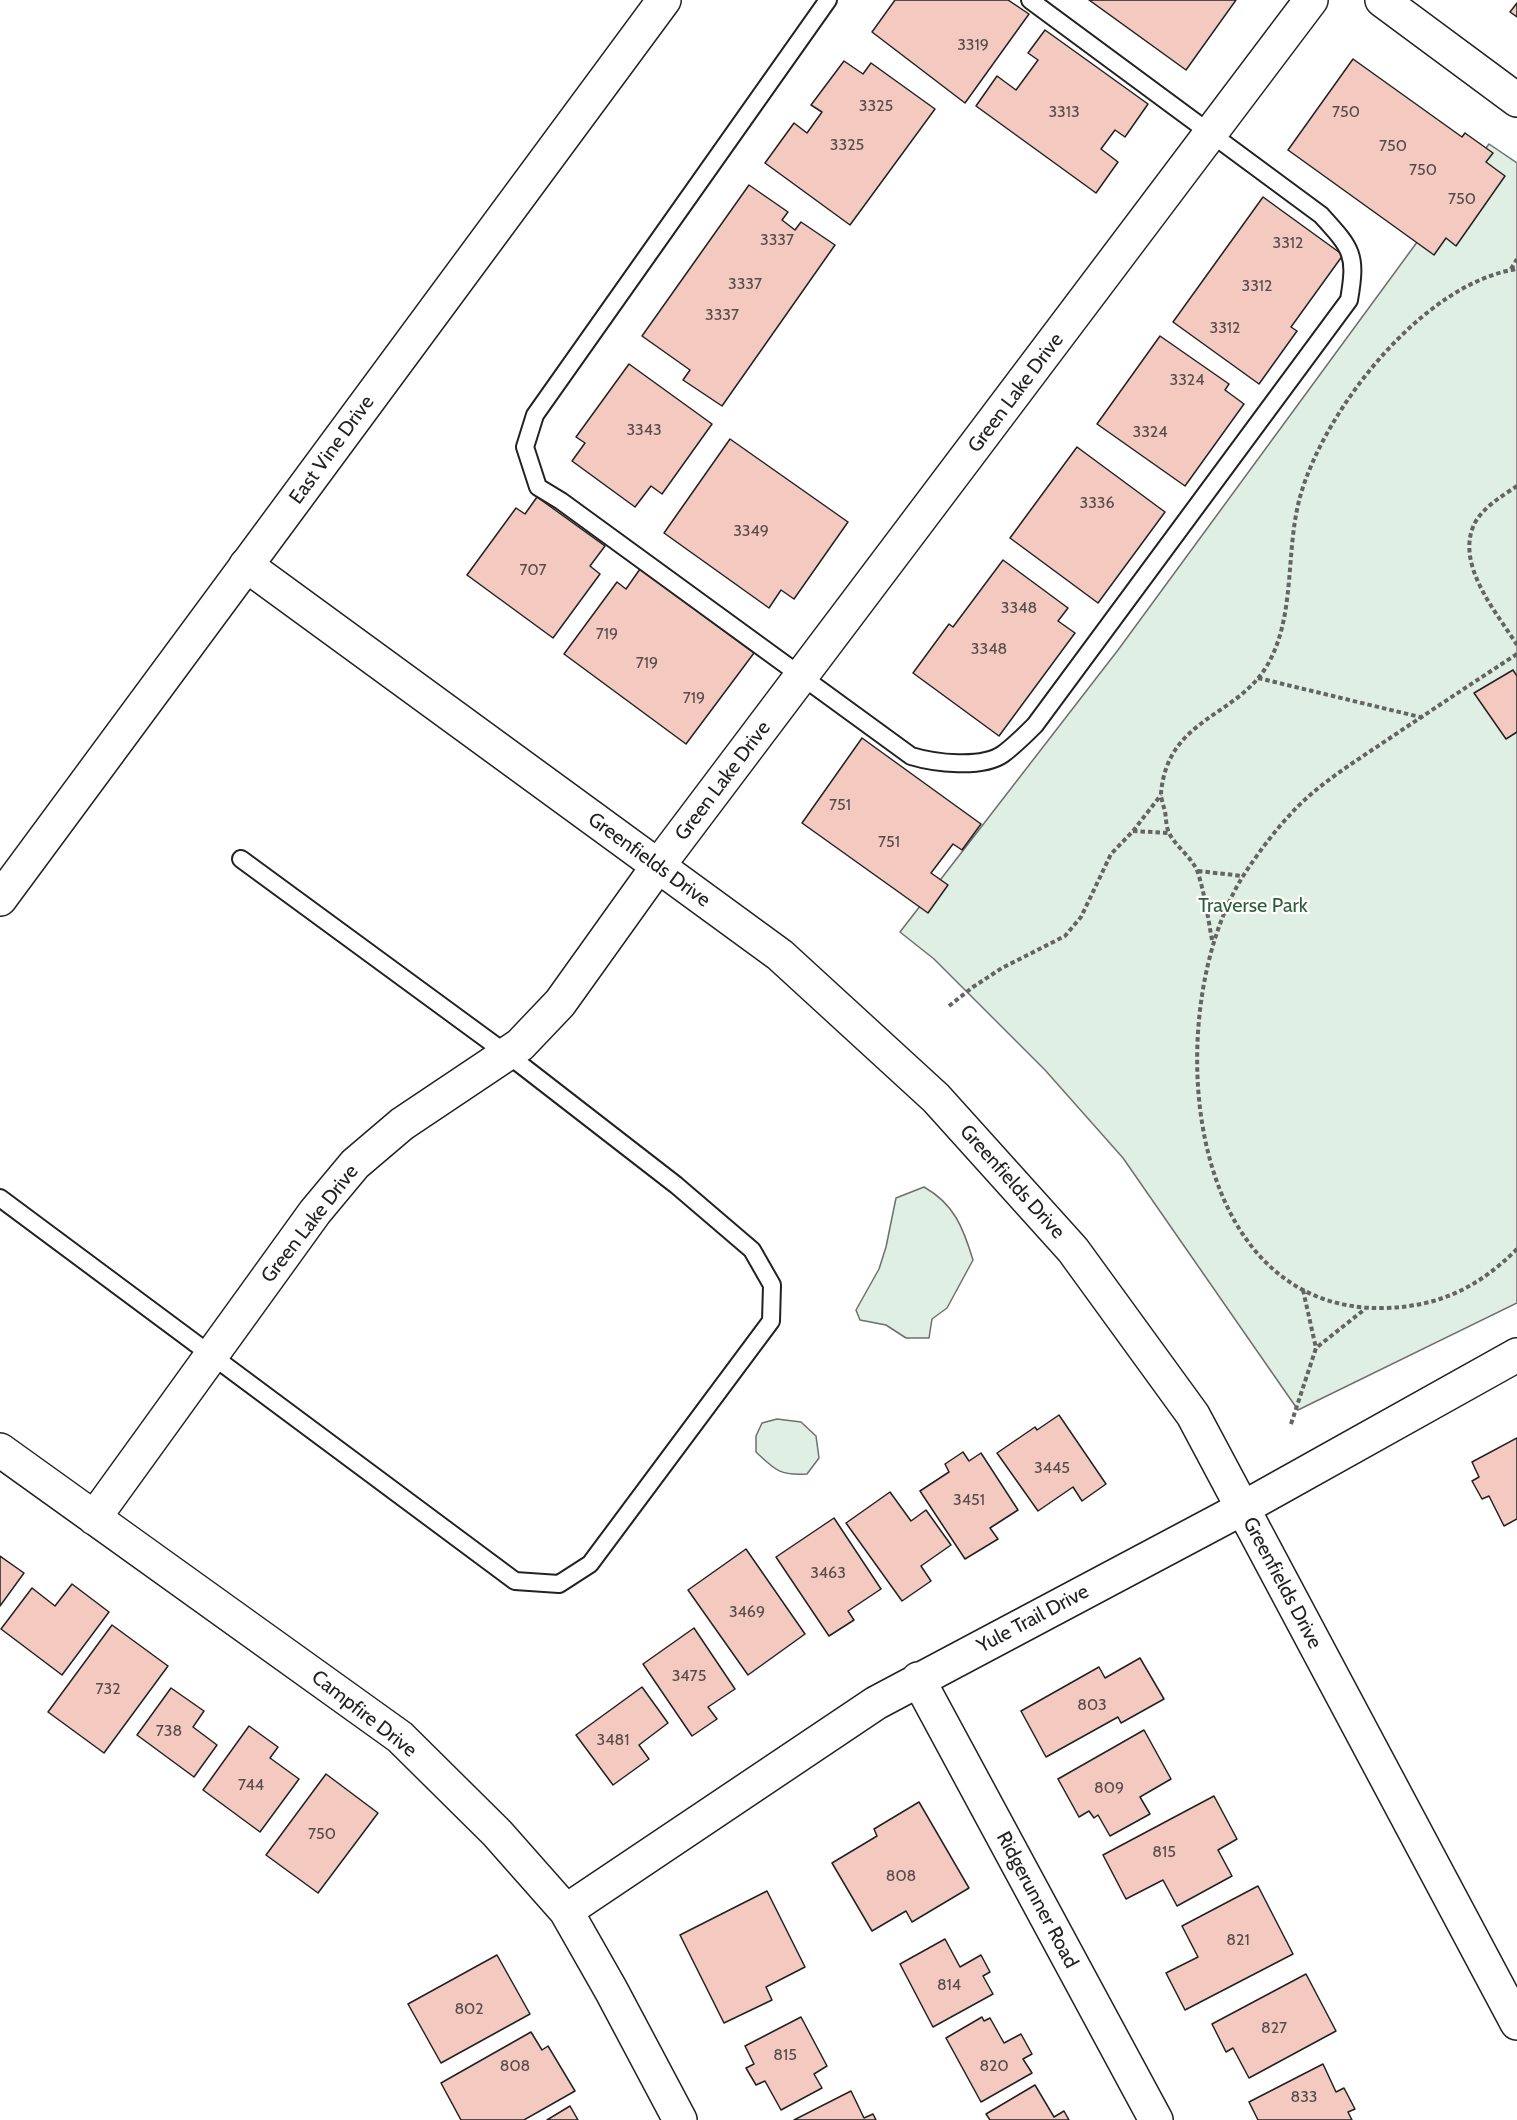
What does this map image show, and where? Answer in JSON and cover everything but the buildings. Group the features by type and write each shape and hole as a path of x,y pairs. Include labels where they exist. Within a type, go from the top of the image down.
{"street":[{"name":"East Vine Drive","path":"0,899 664,0"},
{"name":"Green Lake Drive","path":"94,1518 315,1212 355,1164 402,1124 520,1045 560,1003 658,866 1311,0"},
{"path":"1382,0 1517,100"},
{"name":"Greenfields Drive","path":"246,565 780,955 936,1098 1073,1250 1193,1415 1517,2023"},
{"name":"Yule Trail Drive","path":"566,1911 876,1703 1243,1508 1517,1355"},
{"name":"Campfire Drive","path":"0,1450 400,1737 497,1833 566,1911 680,2120"},
{"name":"Ridgerunner Road","path":"918,1679 1156,2120"}],"lane":[{"path":"828,0 535,415 525,447 538,487 561,501 911,756 931,762 971,763 1001,755 1035,725 1348,300 1354,270 1347,244 1321,215 1030,0"},
{"path":"0,1198 515,1581 559,1584 590,1564 771,1321 772,1285 752,1250 676,1185 507,1054 242,859"}],"path":[{"path":"1511,270 1517,259"},
{"path":"1212,941 1198,871 1169,833 1161,795 1168,764 1182,740 1199,723 1248,690 1258,678 1280,641 1286,615 1291,544 1300,496 1333,420 1380,357 1420,318 1466,287 1517,269"},
{"path":"1517,486 1494,501 1473,526 1470,557 1485,595 1517,645"},
{"path":"1517,654 1316,789 1277,828 1243,876 1212,941 1197,1015 1195,1059 1197,1102 1206,1149 1223,1194 1244,1237 1273,1268 1303,1290 1337,1303 1365,1309 1413,1307 1458,1294 1502,1265 1517,1249"},
{"path":"1258,678 1422,717"},
{"path":"949,1006 1002,968 1065,936 1081,917 1111,854 1133,831 1161,795"},
{"path":"1133,831 1169,833"},
{"path":"1198,871 1243,876"},
{"path":"1291,1424 1316,1348 1303,1290"},
{"path":"1316,1348 1365,1309"}],"green space":[{"name":"Traverse Park","path":"1489,144 1517,163 1517,1303 1298,1410 1123,1158 1045,1070 934,959 900,932 1118,650"},
{"path":"924,1187 950,1209 961,1227 973,1260 947,1308 932,1319 929,1338 906,1338 886,1325 860,1320 856,1310 879,1269 896,1198"},
{"path":"777,1419 801,1422 816,1436 819,1458 807,1474 784,1473 756,1452 756,1436 762,1423"}]}
